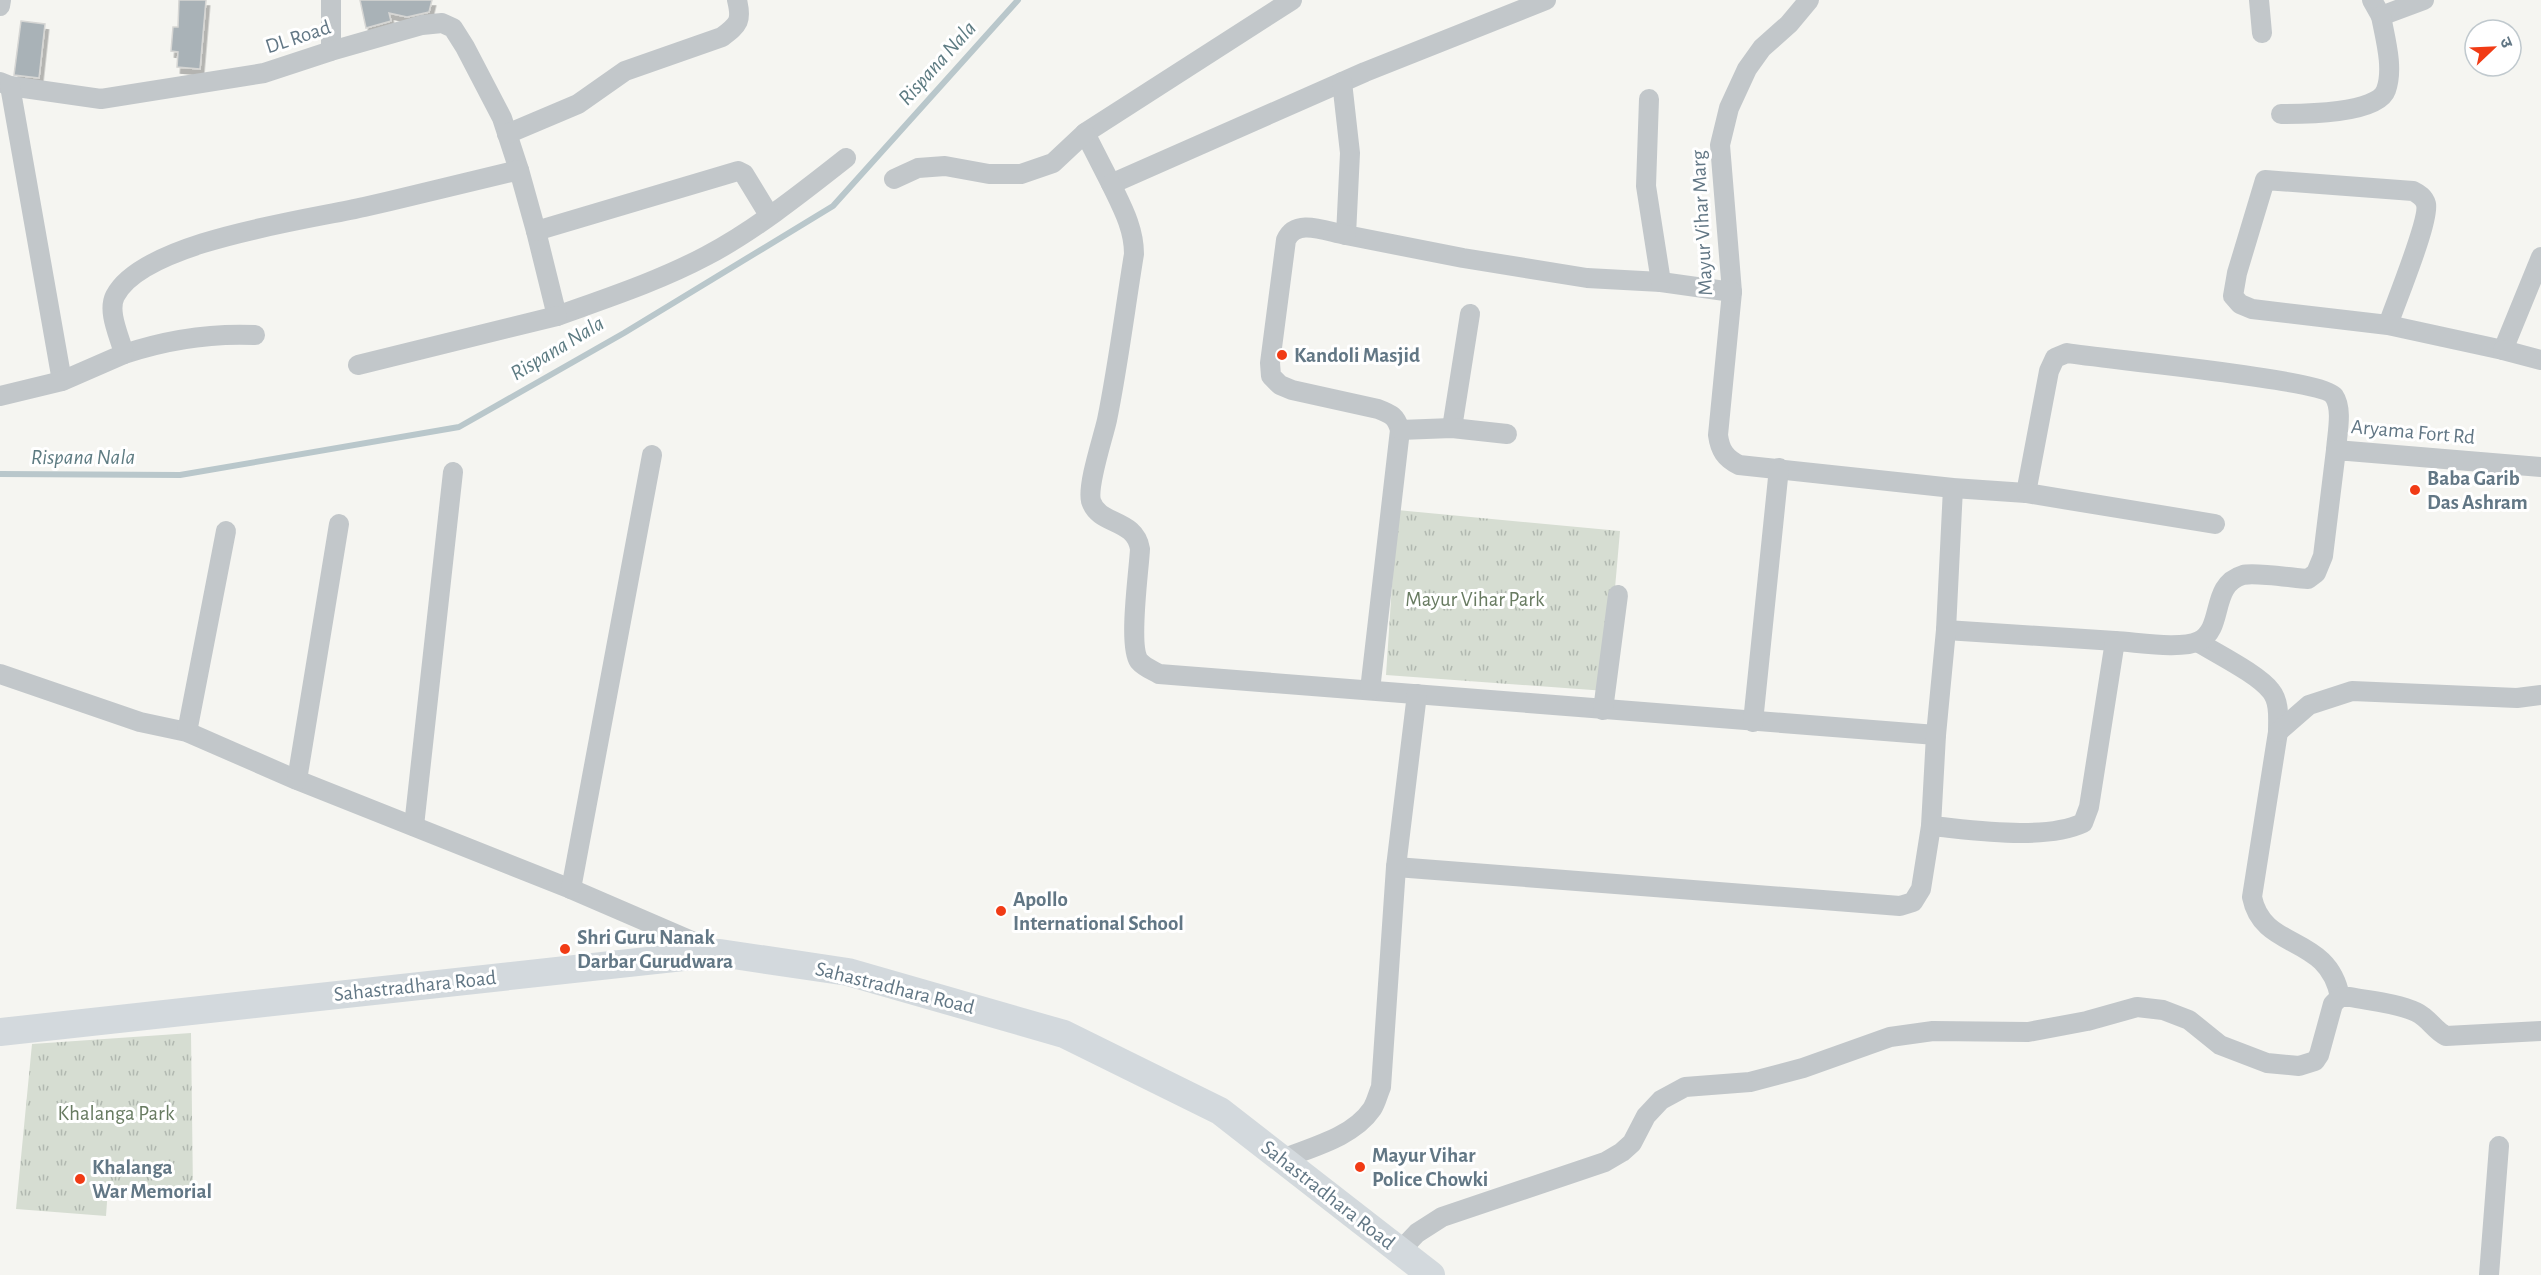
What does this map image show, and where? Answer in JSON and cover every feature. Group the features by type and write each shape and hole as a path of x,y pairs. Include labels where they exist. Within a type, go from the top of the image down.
{"main road":[{"name":"Sahastradhara Road","path":"0,1032 720,953 848,972 1064,1034 1220,1111 1431,1275"}],"street":[{"path":"0,6 1,0"},
{"path":"330,51 331,0"},
{"path":"507,134 578,104 596,89 625,71 722,37 735,27 740,16 737,0"},
{"path":"894,179 918,168 945,165 989,174 1021,174 1053,163 1084,133 1292,0"},
{"path":"1111,184 1342,82 1546,0"},
{"name":"Mayur Vihar Marg","path":"1779,468 1738,465 1720,449 1718,435 1732,292 1720,145 1729,108 1747,69 1762,48 1789,24 1809,0"},
{"path":"2259,0 2262,33"},
{"path":"2281,114 2321,115 2379,100 2386,92 2389,73 2376,8 2424,0"},
{"name":"DL Road","path":"5,84 100,99 264,73 330,51 422,25 442,23 453,28 465,46 507,134 536,231 556,316"},
{"path":"1342,82 1350,153 1346,235"},
{"path":"5,84 62,381"},
{"path":"1650,99 1646,186 1661,282"},
{"path":"1084,133 1127,217 1134,240 1134,254 1107,419 1091,486 1091,500 1098,513 1130,529 1139,540 1134,644 1138,659 1145,667 1159,674 1936,735"},
{"path":"358,365 556,316 634,288 706,256 769,215 846,158"},
{"path":"124,354 112,309 116,296 144,269 171,255 235,234 519,170"},
{"path":"536,231 738,171 744,174 769,215"},
{"path":"2388,325 2424,224 2426,204 2421,195 2413,191 2265,180 2237,273 2233,296 2240,304 2252,309 2388,325 2541,360"},
{"path":"1370,690 1400,430 1395,417 1389,413 1292,390 1280,385 1271,376 1270,363 1286,240 1290,232 1299,226 1463,258 1587,278 1661,282 1732,292"},
{"path":"2502,350 2541,257"},
{"path":"1452,428 1470,314"},
{"path":"0,396 37,389 62,381 151,345 223,334 255,335"},
{"path":"2026,493 2049,371 2055,358 2067,353 2277,380 2328,390 2334,396 2338,409 2336,450"},
{"path":"1400,430 1452,428 1508,434"},
{"name":"Aryama Fort Rd","path":"2198,642 2209,634 2224,586 2245,574 2308,579 2316,573 2323,556 2336,450 2541,467"},
{"path":"571,889 652,455"},
{"path":"1753,722 1779,468 1953,488 2026,493 2215,524"},
{"path":"414,826 453,472"},
{"path":"1396,867 1900,906 1912,902 1921,889 1931,826 1936,735 1946,630 1953,488"},
{"path":"297,780 339,524"},
{"path":"187,732 226,531"},
{"path":"1603,710 1618,595"},
{"path":"1946,630 2185,645 2198,642 2259,680 2272,692 2278,708 2278,732 2252,897 2254,910 2273,932 2314,954 2327,966 2338,987 2340,997"},
{"path":"1931,826 2016,832 2067,830 2083,823 2089,807 2115,641"},
{"path":"0,674 140,722 187,732 297,780 571,889 720,953"},
{"path":"2278,732 2308,705 2352,692 2517,698 2541,695"},
{"path":"1282,1159 1337,1137 1361,1121 1373,1108 1381,1088 1396,867 1417,694"},
{"path":"1400,1251 1417,1233 1442,1217 1605,1162 1632,1143 1646,1116 1661,1100 1684,1087 1750,1082 1803,1068 1890,1037 1933,1031 2028,1032 2087,1021 2137,1007 2163,1010 2189,1020 2220,1045 2267,1063 2298,1066 2315,1061 2333,1004 2340,997 2406,1008 2429,1020 2437,1032 2446,1036 2541,1031"},
{"path":"2489,1275 2499,1146"}],"green space":[{"name":"Mayur Vihar Park","path":"1397,510 1620,531 1606,691 1386,675"},
{"name":"Khalanga Park","path":"191,1033 193,1192 108,1188 106,1216 16,1209 32,1044"}],"building":[{"path":"179,0 206,0 200,69 177,67 178,52 171,51 173,27 178,27"},
{"path":"360,0 432,0 429,12 407,17 389,13 391,21 366,28"},
{"path":"21,21 45,24 39,78 14,75"}],"waterway":[{"name":"Rispana Nala","path":"0,474 180,475 459,427 624,333 833,206 1018,0"}],"place":[{"name":"Kandoli Masjid","path":"1282,355"},
{"name":"Baba Garib Das Ashram","path":"2415,490"},
{"name":"Apollo International School","path":"1001,911"},
{"name":"Shri Guru Nanak Darbar Gurudwara","path":"565,949"},
{"name":"Mayur Vihar Police Chowki","path":"1360,1167"},
{"name":"Khalanga War Memorial","path":"80,1179"}]}
